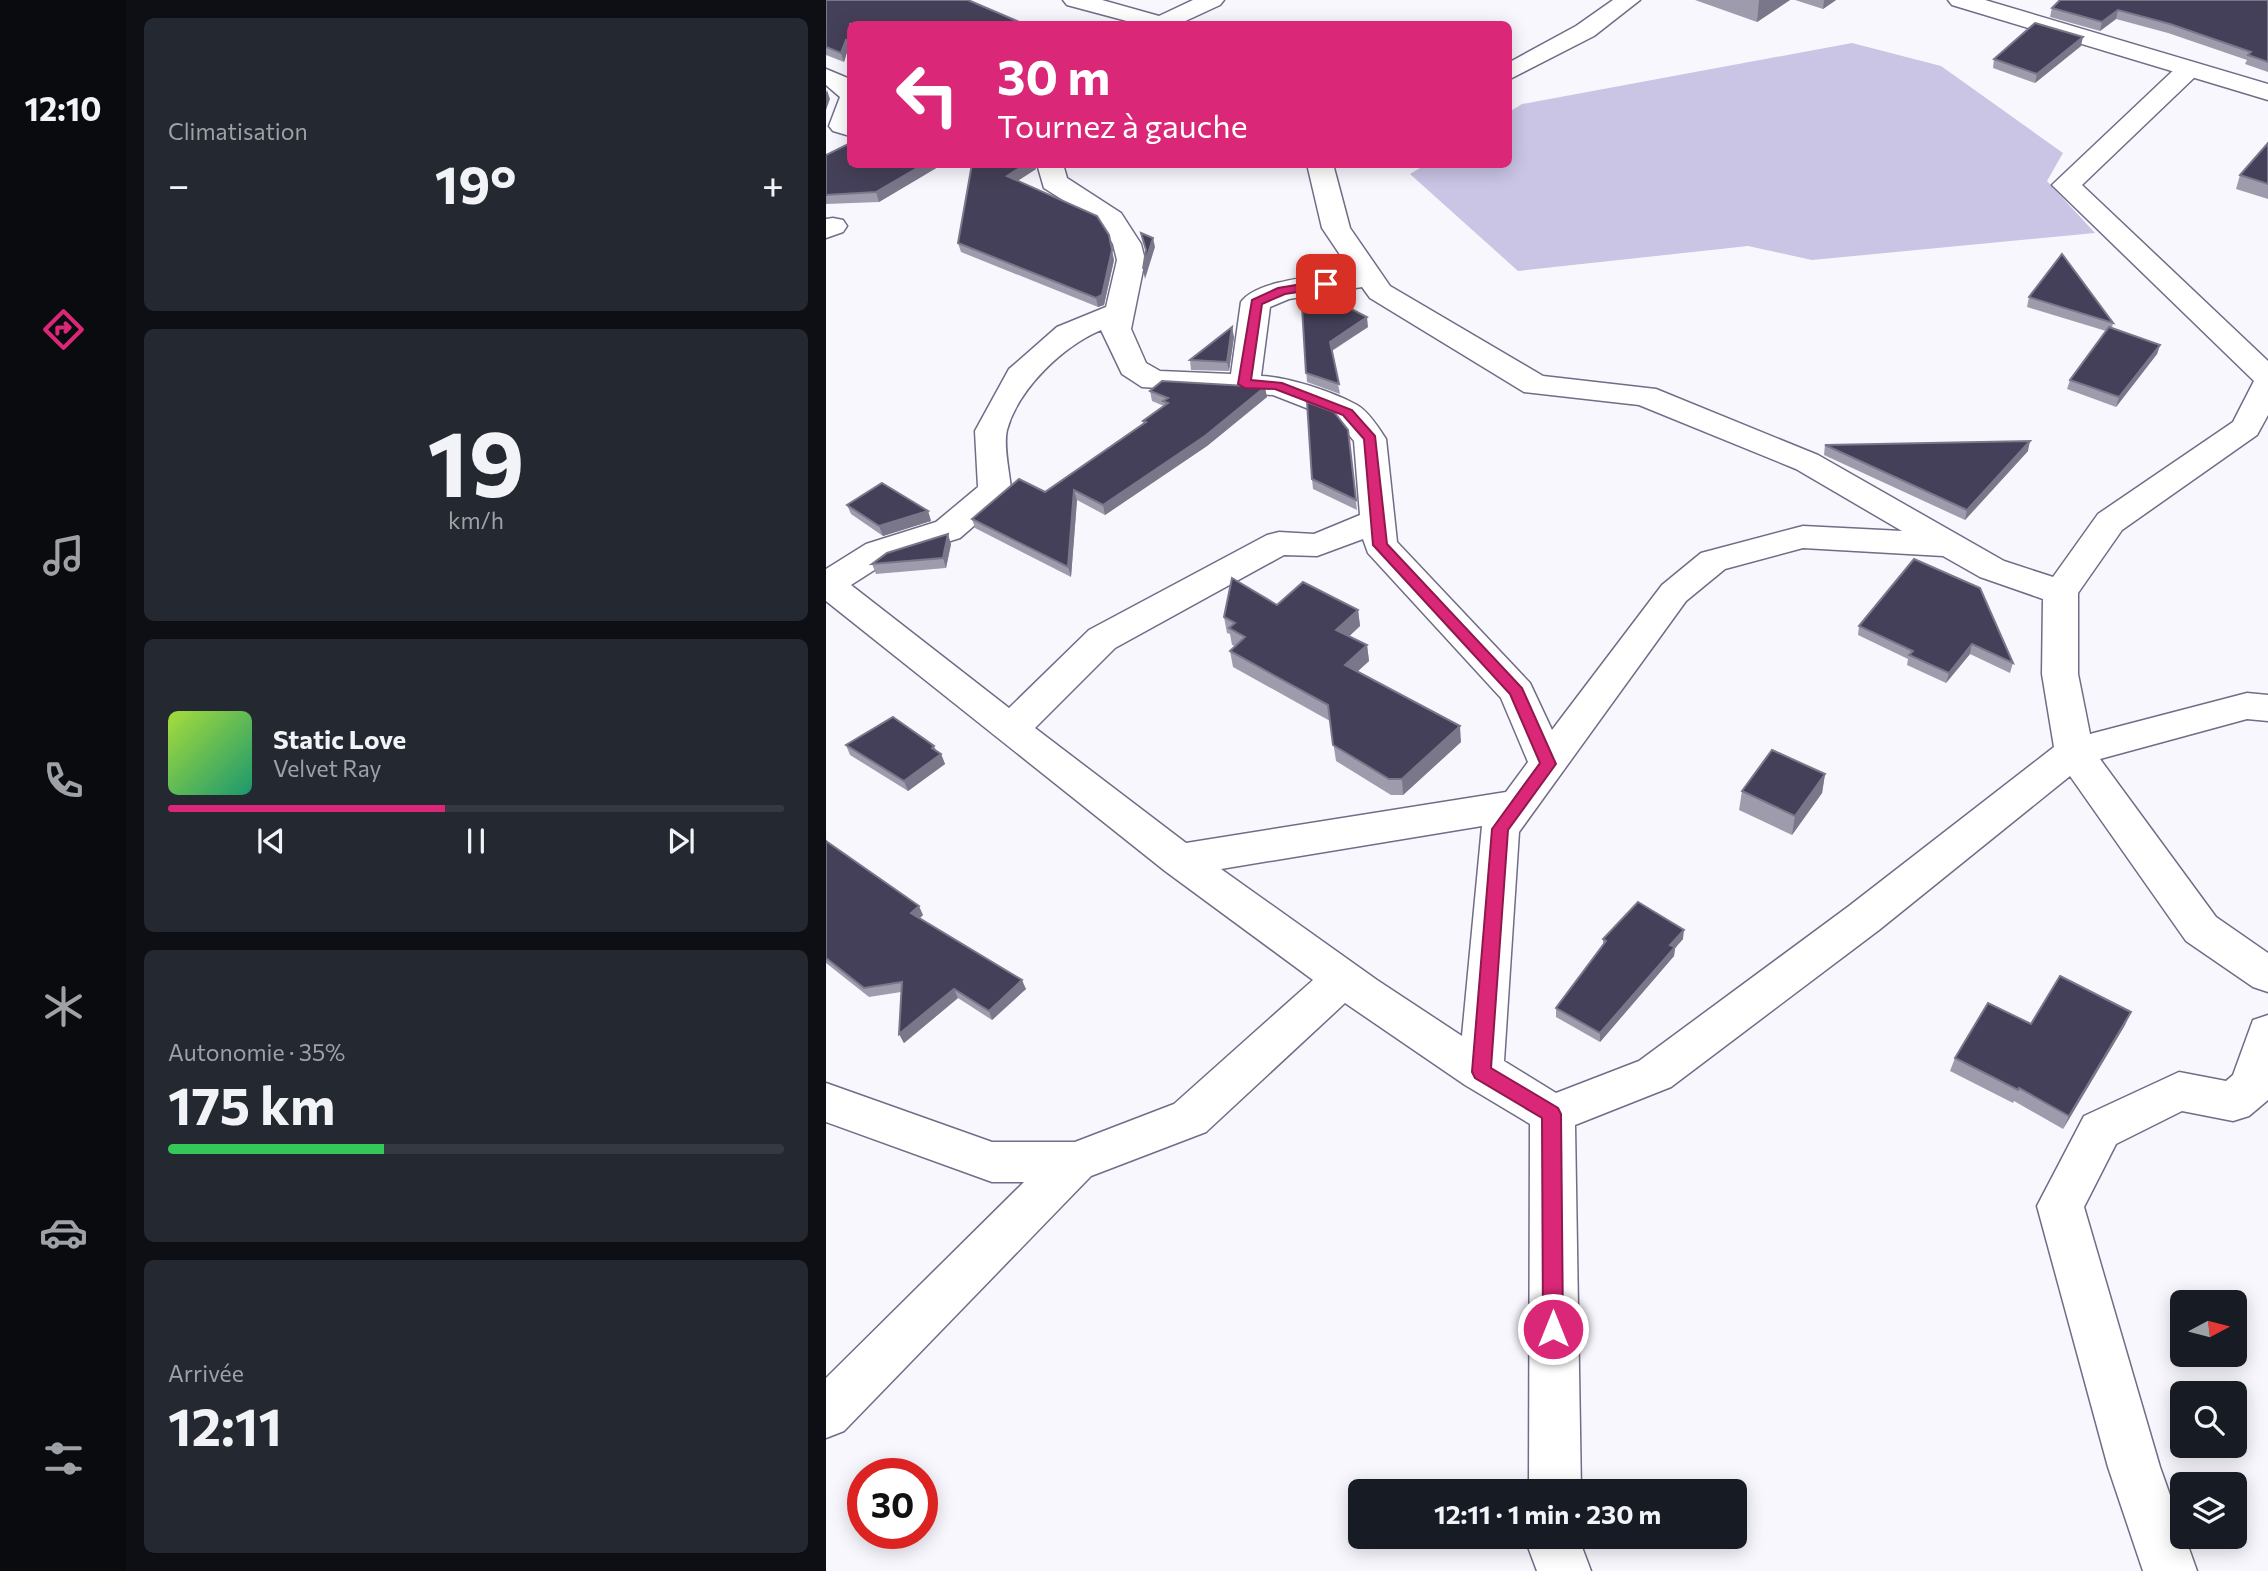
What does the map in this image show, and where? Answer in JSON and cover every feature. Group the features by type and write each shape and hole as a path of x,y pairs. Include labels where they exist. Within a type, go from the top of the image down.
{"main road":[{"path":"1075,0 1151,21"},
{"path":"1168,21 1212,0"},
{"path":"1512,71 1585,31 1628,0"},
{"path":"1960,0 2268,92"},
{"path":"2189,69 2066,184 2268,381 2246,428 2110,522 2062,592 2060,674 2074,752 2201,929 2268,975"},
{"path":"826,76 838,81 847,89"},
{"path":"847,110 842,126 847,127"},
{"path":"1052,168 1054,182 1111,219 1127,244 1131,260 1116,329 1133,368 1153,380 1277,386 1348,413 1370,439 1380,545 1517,692 1548,764"},
{"path":"1321,168 1336,229 1380,292 1535,385 1645,396 1807,462 1992,569 2062,592"},
{"path":"1245,384 1256,302 1282,291 1369,277"},
{"path":"1121,311 1068,333 1020,376 991,431 995,491 948,530 878,552 827,584 1179,860 1342,981 1481,1072 1552,1114"},
{"path":"1011,729 1102,639 1279,543 1317,545 1378,520"},
{"path":"1481,1072 1500,829 1674,593 1713,561 1804,537 1950,545"},
{"path":"1552,1114 1655,1074 1864,918 2074,752 2247,706 2268,708"},
{"path":"1179,860 1517,805"},
{"path":"826,1102 992,1162 1075,1162 1190,1118 1342,981"},
{"path":"2170,1571 2134,1467 2060,1206 2100,1130 2179,1091 2233,1102 2252,1086 2268,1033"},
{"path":"1552,1114 1555,1479"},
{"path":"826,1413 1075,1162"},
{"path":"1556,1549 1564,1571"}],"shaded area":[{"path":"1852,43 1941,66 2063,153 2047,181 2095,233 1812,260 1748,246 1518,271 1410,174 1420,168 1512,168 1512,110 1522,104"}],"building":[{"path":"826,0 968,0 1017,21 847,21 847,40 841,53 826,47"},
{"path":"2060,0 2268,0 2268,62 2248,55 2251,52 2170,24 2118,10 2102,22 2052,8"},
{"path":"2035,23 2083,37 2037,74 1994,59"},
{"path":"2268,143 2268,184 2240,175"},
{"path":"847,144 847,168 917,168 876,192 826,195 826,155"},
{"path":"971,168 1020,168 1007,176 1097,216 1109,235 1112,250 1102,295 1096,298 958,243"},
{"path":"1141,233 1153,238 1143,269 1146,250"},
{"path":"2062,254 2113,323 2029,297"},
{"path":"1311,288 1367,317 1330,342 1339,384 1306,373 1301,290"},
{"path":"1232,327 1227,362 1190,360"},
{"path":"2109,327 2160,345 2119,397 2070,380"},
{"path":"1162,381 1265,387 1205,436 1103,505 1074,490 1068,567 972,519 1019,479 1045,492 1146,422 1143,421 1168,403 1163,401 1168,398 1150,391"},
{"path":"1307,402 1334,412 1348,430 1356,500 1312,479"},
{"path":"2030,441 1967,510 1825,445"},
{"path":"882,483 928,511 879,526 847,505"},
{"path":"948,534 943,558 872,564 887,553"},
{"path":"1914,559 1980,588 2013,663 1972,644 1949,673 1909,655 1913,651 1859,626"},
{"path":"1232,578 1277,605 1303,582 1358,610 1336,630 1367,645 1345,665 1460,726 1402,779 1389,779 1333,745 1328,705 1230,651 1245,637 1229,628 1235,623 1224,617"},
{"path":"893,717 941,754 904,781 846,745"},
{"path":"1772,750 1825,774 1795,816 1742,791"},
{"path":"826,841 919,906 911,913 1022,980 989,1011 954,989 899,1034 902,982 864,988 826,958"},
{"path":"1638,902 1684,930 1670,945 1675,947 1600,1033 1556,1008 1606,941 1603,939"},
{"path":"2060,976 2131,1012 2069,1116 2019,1088 2018,1090 1955,1058 1988,1003 2031,1024"}],"route":[{"path":"1326,284 1282,291 1256,302 1245,384 1277,386 1348,413 1370,439 1380,545 1517,692 1548,764 1500,829 1481,1072 1552,1114 1553,1329"}]}
